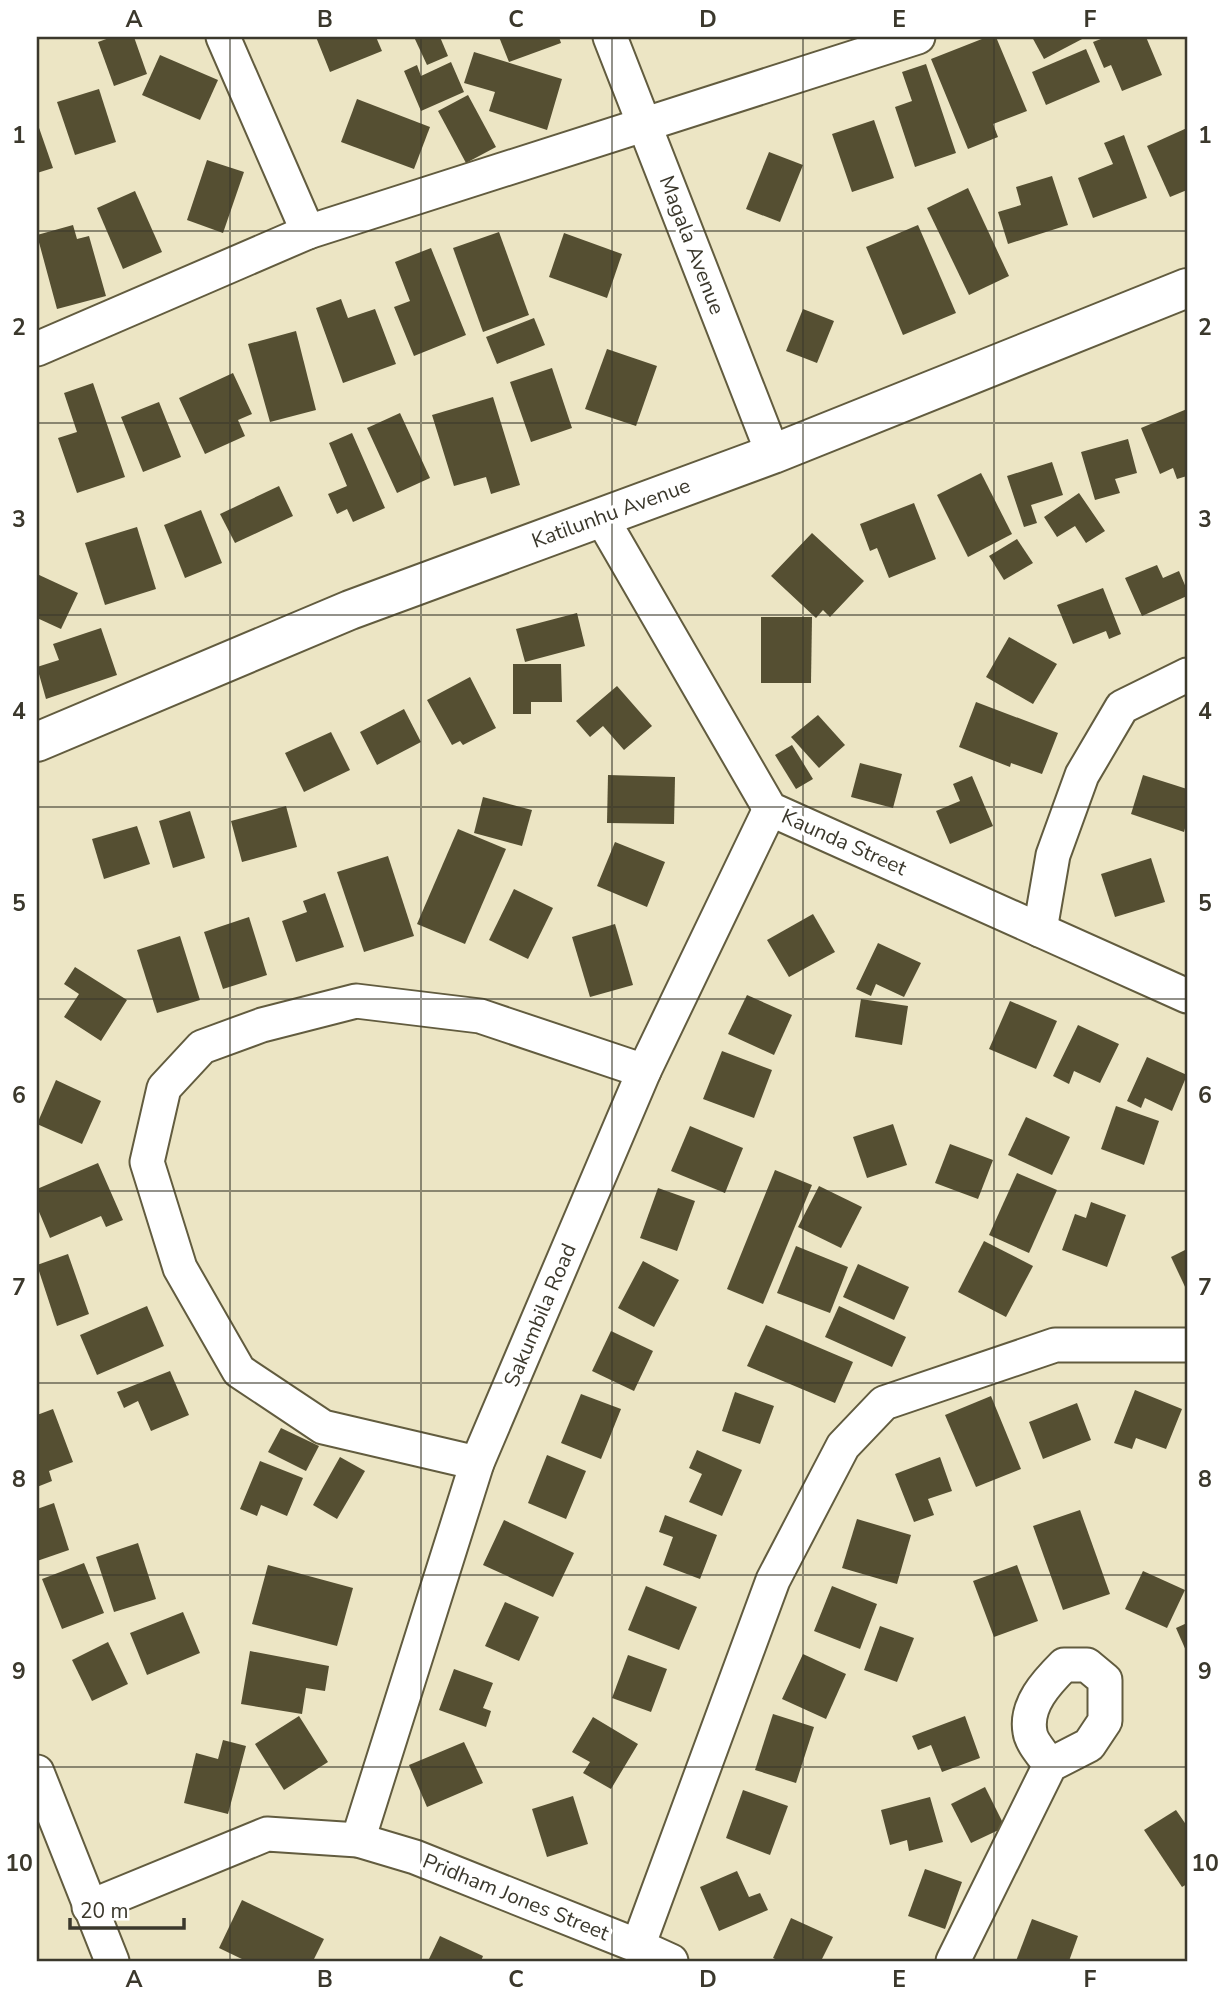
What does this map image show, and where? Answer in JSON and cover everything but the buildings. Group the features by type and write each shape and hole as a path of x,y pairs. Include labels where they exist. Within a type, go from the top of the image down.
{"main road":[{"name":"Katilunhu Avenue","path":"37,742 350,610 773,454 1187,288"}],"street":[{"path":"223,37 308,232"},
{"name":"Magala Avenue","path":"610,37 773,454"},
{"path":"37,349 308,232 918,37"},
{"name":"Kaunda Street","path":"601,517 769,809 1187,996"},
{"path":"1040,930 1053,855 1082,775 1122,707 1187,674"},
{"name":"Sakumbila Road","path":"358,1840 477,1463 644,1071 769,809"},
{"path":"477,1463 323,1427 239,1371 180,1268 147,1162 164,1088 202,1047 262,1025 356,1000 480,1016 644,1071"},
{"path":"638,1946 773,1580 843,1446 884,1403 1055,1345 1187,1345"},
{"path":"953,1961 1050,1765"},
{"path":"37,1772 112,1961"},
{"name":"Pridham Jones Street","path":"89,1907 268,1834 358,1840 415,1857 671,1961"}]}
